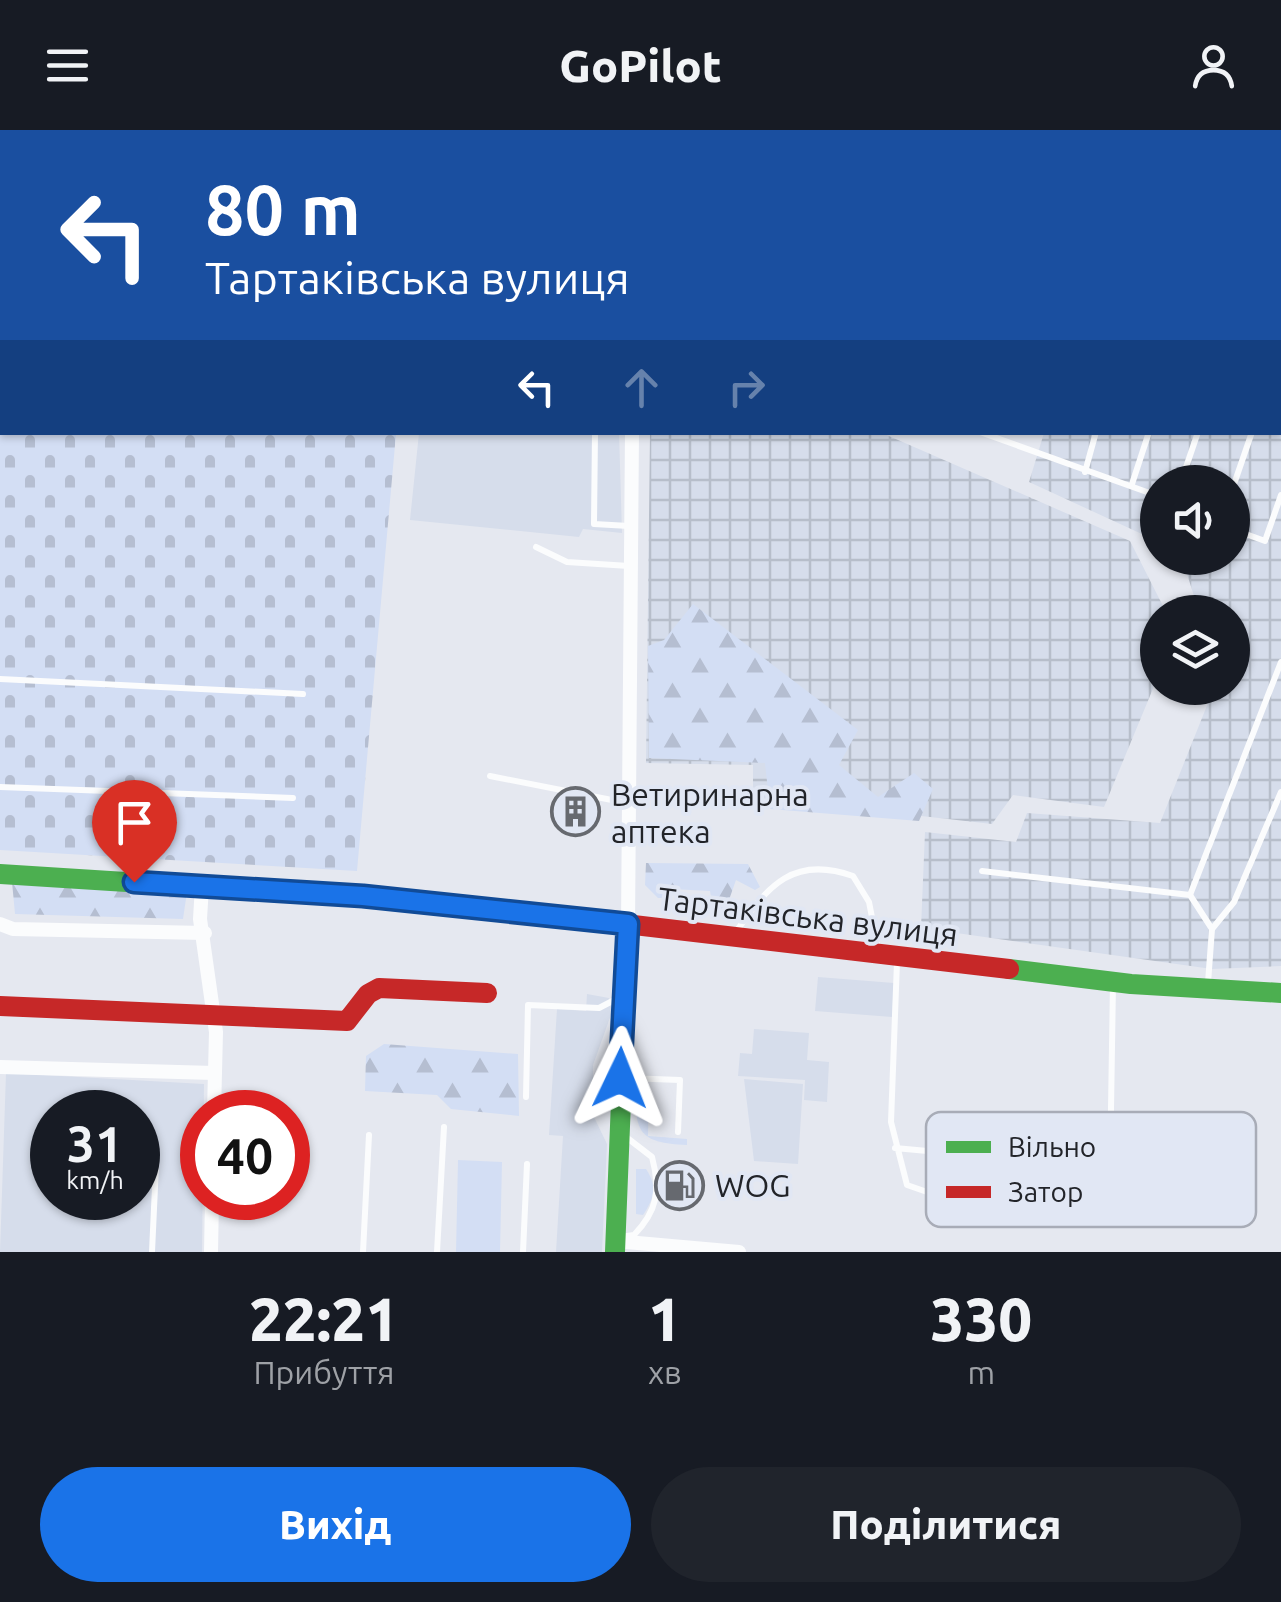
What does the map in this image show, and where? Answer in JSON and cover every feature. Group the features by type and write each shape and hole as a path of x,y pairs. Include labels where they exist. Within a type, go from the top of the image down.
{"street":[{"path":"632,435 628,924 615,1243 739,1252"},
{"name":"Тартаківська вулиця","path":"0,874 363,896 1122,983 1281,993"},
{"path":"202,886 200,918 205,933 210,1012 216,1032 214,1090"},
{"path":"0,924 13,929 205,933"},
{"path":"0,1006 191,1015 210,1012 222,1016 347,1021 368,994 379,988 486,992"},
{"path":"0,1067 214,1073"},
{"path":"211,1252 212,1220"}],"lane":[{"path":"595,435 594,524 631,526"},
{"path":"988,435 1085,472 1140,488"},
{"path":"1085,472 1095,435"},
{"path":"1132,484 1148,435"},
{"path":"1187,465 1197,435"},
{"path":"1241,465 1251,435"},
{"path":"1250,535 1264,541 1281,495"},
{"path":"536,547 566,562 630,566"},
{"path":"1190,895 1281,662"},
{"path":"0,679 304,694"},
{"path":"490,776 628,803"},
{"path":"0,787 293,798"},
{"path":"1208,989 1212,929 1234,902 1281,792"},
{"path":"732,937 785,876 818,868 853,876 869,902 887,954 895,1148 908,1184 926,1191"},
{"path":"982,870 1190,895"},
{"path":"1190,895 1212,929"},
{"path":"1114,1112 1122,983"},
{"path":"526,1097 528,1005 599,1008 624,995"},
{"path":"620,1078 680,1080 678,1132"},
{"path":"437,1252 444,1127"},
{"path":"615,1243 634,1236 653,1215 657,1200 652,1157 618,1133"},
{"path":"363,1252 369,1135"},
{"path":"895,1148 926,1151"},
{"path":"523,1252 527,1164"},
{"path":"152,1252 153,1220"}],"shaded area":[{"path":"419,435 619,435 622,533 583,529 579,537 410,520"},
{"path":"650,435 887,435 1130,541 1140,561 1140,575 1147,575 1157,595 1140,595 1140,705 1146,705 1104,807 1013,795 992,824 753,797 753,765 646,763"},
{"path":"1043,435 1281,435 1281,966 1212,969 921,928 925,832 1016,842 1027,813 1160,823 1207,705 1250,705 1250,595 1194,595 1187,575 1250,575 1250,465 1140,465 1140,533 1029,482"},
{"path":"818,977 894,983 892,1017 815,1011"},
{"path":"587,994 609,998 612,1012 593,1065 593,1115 607,1144 602,1252 556,1252 563,1136 549,1135 557,1009 586,1011"},
{"path":"754,1029 809,1033 807,1060 829,1062 827,1102 804,1100 805,1080 738,1076 740,1053 752,1054"},
{"path":"6,1073 204,1084 204,1090 180,1090 180,1220 202,1220 202,1252 0,1252"},
{"path":"744,1079 803,1084 798,1164 754,1161"}],"green space":[{"path":"0,435 396,435 357,871 0,850"},
{"path":"693,604 858,730 839,765 878,797 914,773 933,789 919,821 770,809 765,763 649,758 648,646 664,640"},
{"path":"646,863 748,864 760,887 755,890 736,880 724,914 714,914 710,891 671,889 671,898 658,898 645,885"},
{"path":"12,882 187,892 183,919 15,914"},
{"path":"384,1044 518,1054 519,1116 451,1109 437,1095 365,1091 366,1056"},
{"path":"636,1085 649,1085 648,1136 687,1139 687,1145 659,1141 649,1138 643,1132 636,1114"},
{"path":"458,1160 502,1162 500,1252 456,1252"},
{"path":"636,1169 646,1169 653,1187 643,1215 636,1214"}],"traffic: fast":[{"path":"0,874 363,897 540,914"},
{"path":"615,1252 628,925"},
{"path":"1009,969 1131,984 1281,993"}],"traffic: jam":[{"path":"540,914 1009,969"},
{"path":"0,1006 347,1021 368,994 379,988 487,993"}],"place":[{"name":"Ветиринарна аптека","path":"576,812"},
{"name":"WOG","path":"680,1185"}],"route":[{"path":"134,882 363,896 628,924 620,1078"}]}
